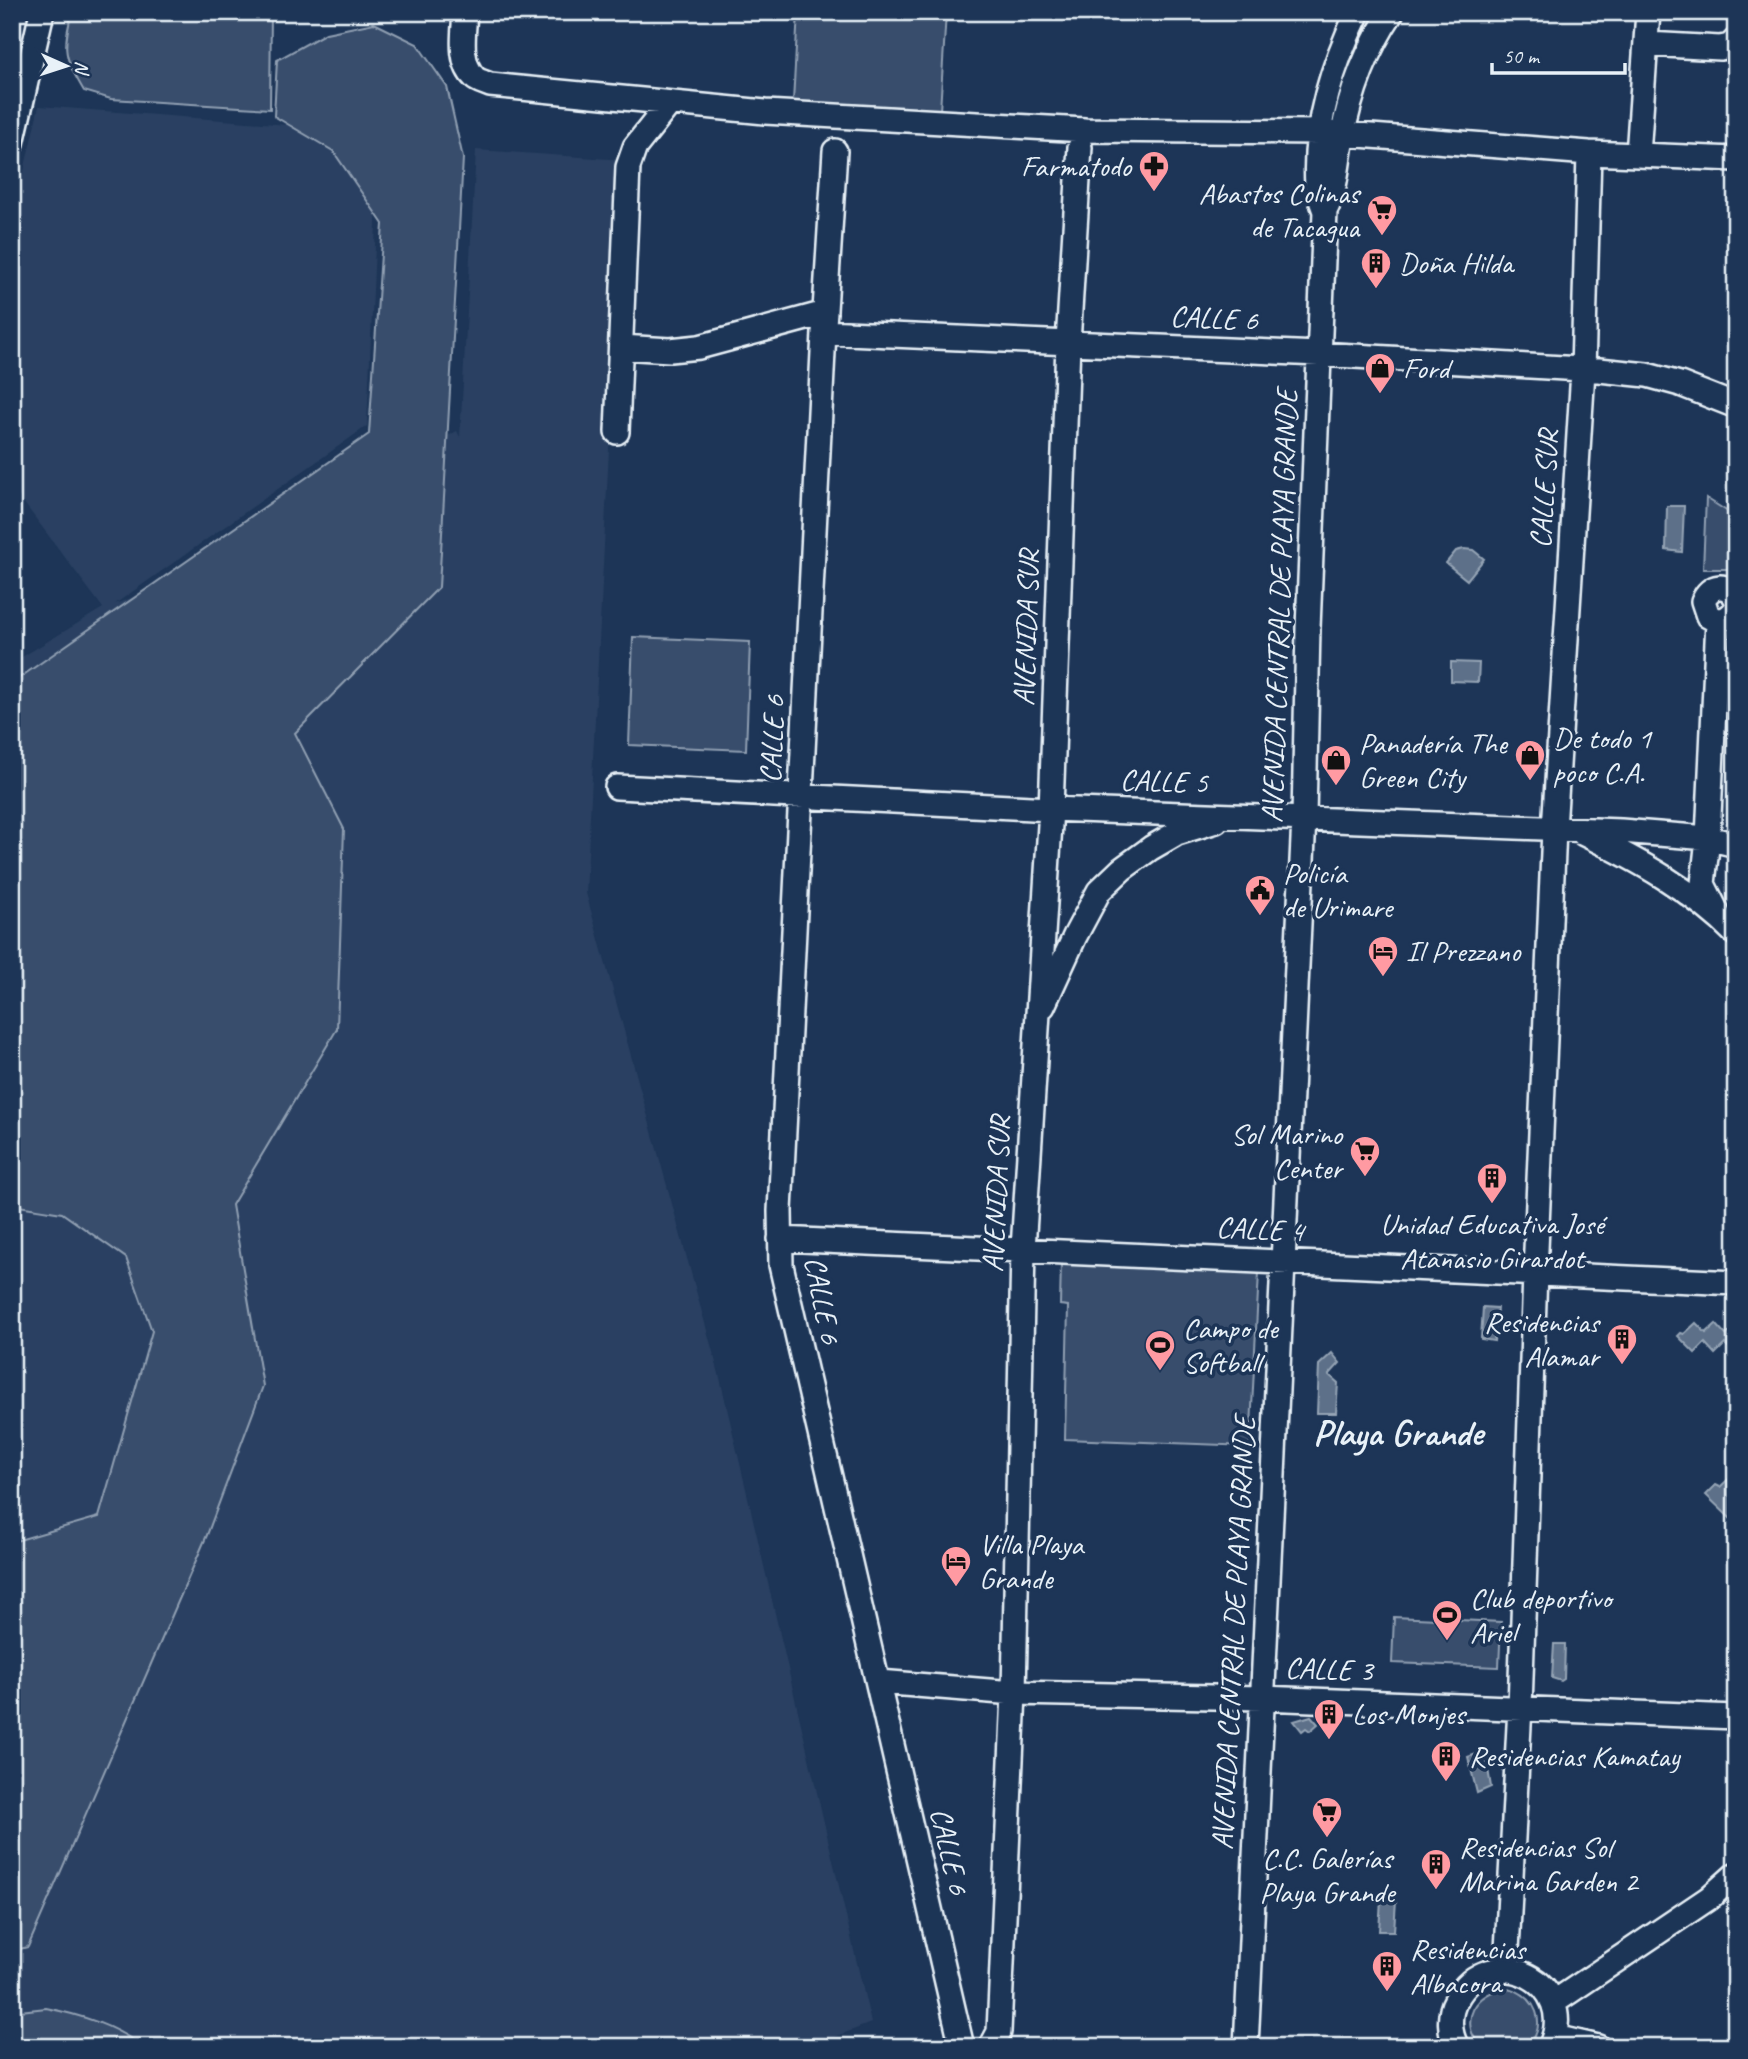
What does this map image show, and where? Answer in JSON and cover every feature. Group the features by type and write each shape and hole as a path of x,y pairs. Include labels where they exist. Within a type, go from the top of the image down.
{"street":[{"path":"12,143 42,12"},
{"path":"465,12 463,44 466,64 474,78 490,85 765,112 1085,130 1331,134 1589,153 1736,159"},
{"path":"1331,134 1333,72 1358,12"},
{"path":"1331,134 1377,35 1392,12"},
{"path":"1638,155 1648,12"},
{"path":"1647,44 1720,48 1730,46 1736,40"},
{"path":"617,432 628,167 635,147 669,104"},
{"name":"AVENIDA CENTRAL DE PLAYA GRANDE","path":"1246,2047 1304,818 1308,628 1325,211 1334,194 1328,163 1331,134"},
{"name":"AVENIDA SUR","path":"991,2047 999,2032 1014,1693 1023,1250 1051,809 1068,343 1080,146"},
{"path":"621,347 670,350 699,347 824,323 835,151"},
{"name":"CALLE SUR","path":"1506,1969 1520,1707 1535,1273 1564,829 1589,153"},
{"name":"CALLE 6","path":"962,2047 784,1279 780,1239 824,323 1068,343 1319,354 1647,375 1733,399"},
{"path":"1728,926 1703,884 1727,615 1708,615 1703,606 1708,591 1718,586 1728,589 1736,598"},
{"name":"CALLE 5","path":"617,787 801,794 1051,809 1564,829 1708,838 1736,845"},
{"path":"1037,1021 1075,936 1099,891 1122,869 1177,832 1236,815"},
{"path":"1564,829 1660,873 1728,926"},
{"name":"CALLE 4","path":"780,1239 1736,1283"},
{"name":"CALLE 3","path":"879,1682 1014,1693 1262,1698 1736,1717"},
{"path":"1553,2003 1709,1898 1736,1874"},
{"path":"1448,2045 1453,2006 1461,1990 1474,1978 1489,1971 1506,1969 1521,1972 1546,1989 1556,2014 1553,2042 1598,2047"}],"shaded area":[{"path":"72,12 271,12 270,109 111,99 84,91 72,70 67,53"},
{"path":"798,12 946,12 940,111 793,102"},
{"path":"374,23 417,44 447,87 463,158 439,587 295,733 344,829 337,1029 232,1205 263,1386 207,1535 28,1947 12,1951 12,1542 99,1517 152,1331 126,1258 62,1213 12,1205 12,683 369,434 383,224 333,151 274,116 277,60 326,33"},
{"path":"39,106 380,132 367,426 115,604 198,574 457,431 460,437 476,150 624,160 586,893 719,1374 871,2023 808,2047 12,2047 12,663 103,608 12,487 12,223"},
{"path":"1706,498 1736,517 1736,574 1728,569 1703,569"},
{"path":"1667,506 1684,506 1682,552 1666,550"},
{"path":"1473,550 1484,559 1467,580 1446,563 1456,551"},
{"path":"1736,633 1736,817 1732,817"},
{"path":"633,637 750,642 746,750 629,745"},
{"path":"1451,662 1479,663 1478,682 1451,681"},
{"name":"Campo de Softball","path":"1061,1262 1259,1272 1250,1446 1065,1439 1068,1306 1060,1305"},
{"path":"1483,1307 1497,1308 1494,1341 1481,1339"},
{"path":"1696,1323 1706,1333 1716,1324 1726,1335 1736,1326 1736,1354 1725,1344 1715,1354 1705,1343 1695,1353 1678,1336"},
{"path":"1332,1353 1340,1363 1329,1375 1338,1383 1336,1413 1317,1413 1319,1365"},
{"path":"1735,1473 1736,1516 1731,1519 1706,1495"},
{"name":"Club deportivo Ariel","path":"1394,1617 1501,1622 1499,1667 1392,1663"},
{"path":"1554,1644 1565,1644 1564,1679 1561,1681 1552,1678"},
{"path":"1311,1716 1318,1724 1310,1731 1306,1728 1302,1731 1294,1721"},
{"path":"1485,1751 1491,1787 1477,1793 1468,1757"},
{"path":"1381,1899 1396,1900 1394,1931 1379,1931"},
{"path":"1508,1988 1526,1997 1532,2004 1538,2020 1534,2038 1528,2047 1481,2047 1471,2027 1473,2009 1487,1995"},
{"path":"46,2008 97,2022 143,2047 12,2047 12,2012"}],"place":[{"name":"Farmatodo","path":"1154,193"},
{"name":"Abastos Colinas de Tacagua","path":"1382,237"},
{"name":"Doña Hilda","path":"1376,290"},
{"name":"Ford","path":"1380,395"},
{"name":"De todo 1 poco C.A.","path":"1530,782"},
{"name":"Panadería The Green City","path":"1336,787"},
{"name":"Policía de Urimare","path":"1260,917"},
{"name":"Il Prezzano","path":"1383,978"},
{"name":"Sol Marino Center","path":"1365,1178"},
{"name":"Unidad Educativa José Atanasio Girardot","path":"1492,1205"},
{"name":"Residencias Alamar","path":"1622,1366"},
{"name":"Campo de Softball","path":"1160,1372"},
{"name":"Villa Playa Grande","path":"956,1588"},
{"name":"Club deportivo Ariel","path":"1447,1642"},
{"name":"Los Monjes","path":"1329,1741"},
{"name":"Residencias Kamatay","path":"1446,1783"},
{"name":"C.C. Galerías Playa Grande","path":"1327,1839"},
{"name":"Residencias Sol Marina Garden 2","path":"1436,1891"},
{"name":"Residencias Albacora","path":"1387,1993"}],"district":[{"name":"Playa Grande","path":"1398,1432"}]}
